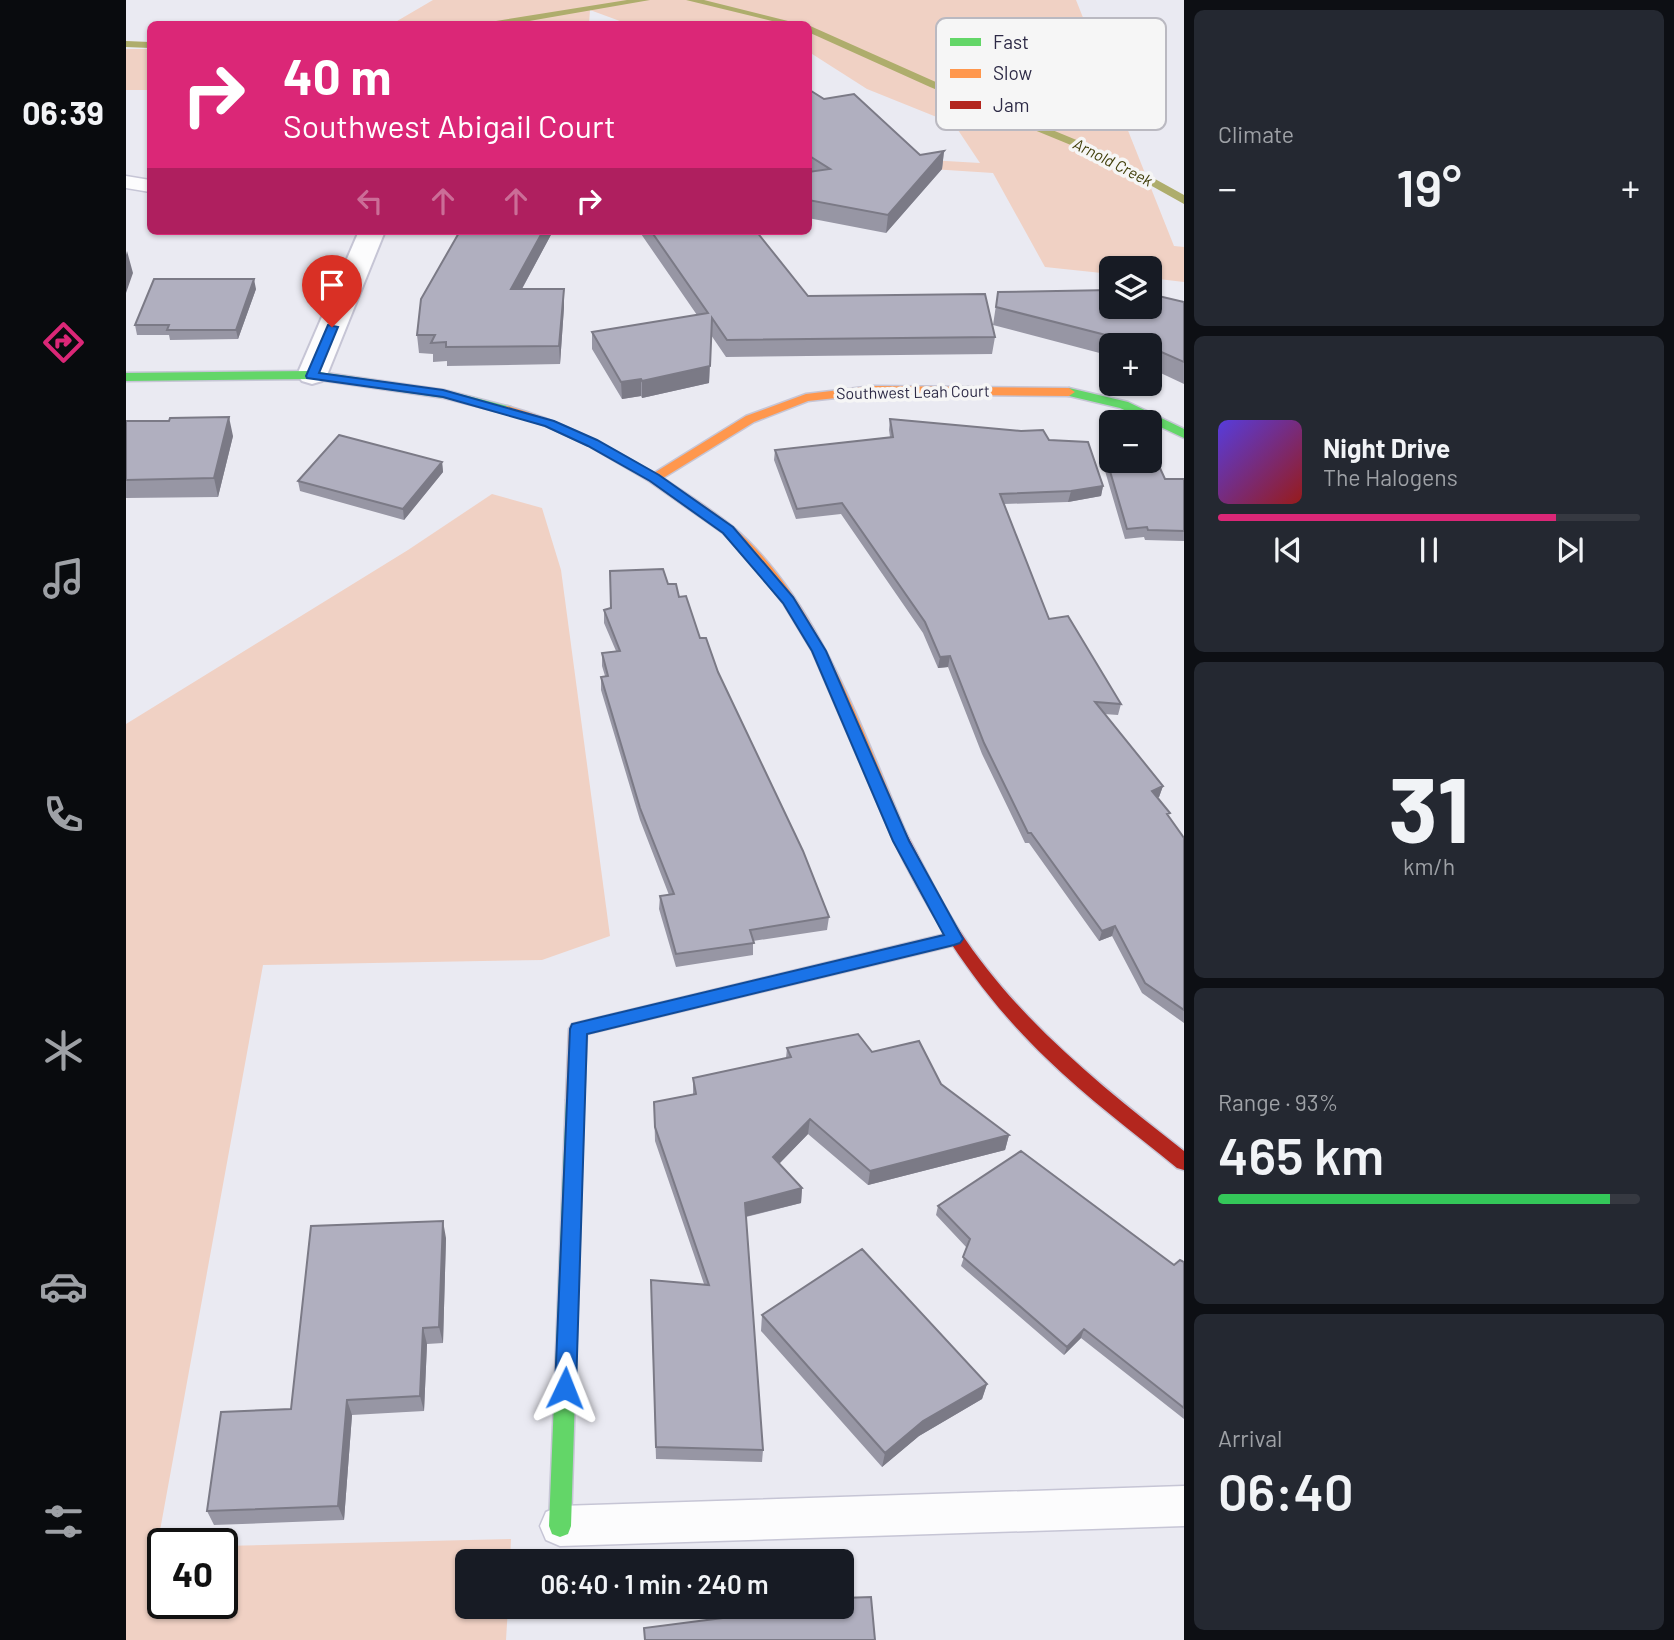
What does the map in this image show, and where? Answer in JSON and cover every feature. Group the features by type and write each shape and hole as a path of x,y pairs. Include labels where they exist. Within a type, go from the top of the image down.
{"street":[{"path":"312,376 370,235"},
{"path":"126,377 312,376 443,394 500,408 571,433 654,478 728,530 788,600 819,651 901,841 954,939 1007,1006 1078,1077 1184,1162"},
{"name":"Southwest Leah Court","path":"654,478 746,422 782,405 806,398 864,390 1033,390 1084,394 1120,403 1184,434"},
{"path":"560,1526 578,1029 954,939"}],"lane":[{"path":"126,182 147,186"},
{"path":"560,1526 1184,1506"}],"shaded area":[{"path":"433,0 1076,0 1083,18 936,18 936,117 867,89 812,54 812,21 620,21 590,10 589,21 397,21"},
{"path":"126,49 147,49 147,90 126,90"},
{"path":"958,130 1128,130 1174,246 1184,247 1184,282 1162,279 1162,256 1099,256 1099,273 1045,267 993,173 812,161 812,153 980,163"},
{"path":"492,494 542,508 561,570 610,936 542,960 263,965 160,1528 147,1528 147,1619 238,1619 238,1546 511,1539 511,1549 455,1549 455,1619 507,1619 506,1640 126,1640 126,724 408,550"}],"building":[{"path":"812,92 824,99 854,94 920,155 944,151 888,215 812,201 812,171 830,169 812,158"},
{"path":"458,235 541,235 511,289 564,289 559,346 446,347 446,342 431,343 435,335 417,335 421,299"},
{"path":"654,235 759,235 808,296 985,294 995,337 727,340 712,318 710,366 642,381 621,382 592,332 708,313"},
{"path":"154,279 254,279 236,330 167,330 169,325 135,325"},
{"path":"1099,290 1099,319 1162,319 1162,297 1184,302 1184,362 1162,352 1162,333 1099,333 996,307 998,292"},
{"path":"229,417 214,478 126,480 126,421"},
{"path":"890,419 1021,431 1043,430 1049,440 1088,442 1103,486 1071,491 1000,494 1049,619 1068,616 1121,704 1095,702 1163,786 1152,791 1170,813 1167,814 1184,838 1184,1010 1145,983 1115,926 1102,931 1031,833 1028,833 984,743 950,656 940,657 925,622 842,503 797,509 775,450 893,437"},
{"path":"339,435 442,462 403,509 298,481"},
{"path":"1162,472 1165,479 1184,479 1184,531 1148,530 1147,527 1127,529 1111,473"},
{"path":"663,569 668,584 676,584 679,597 686,596 700,638 706,638 718,672 803,851 829,917 750,930 754,943 676,954 660,896 674,894 640,808 601,677 608,676 602,653 620,651 604,610 611,608 610,571"},
{"path":"858,1034 872,1052 919,1041 941,1084 1009,1135 870,1171 810,1119 773,1157 802,1188 745,1203 763,1450 656,1447 651,1280 709,1285 655,1127 654,1102 696,1094 693,1078 791,1057 787,1048"},
{"path":"1021,1151 1174,1265 1180,1260 1184,1262 1184,1408 1084,1329 1067,1347 963,1257 970,1239 938,1206"},
{"path":"443,1221 439,1327 423,1328 420,1396 347,1400 338,1506 207,1511 221,1412 291,1409 311,1226"},
{"path":"862,1249 987,1384 923,1421 885,1453 762,1315"},
{"path":"871,1597 875,1640 645,1640 644,1628 714,1619 854,1619 854,1598"}],"waterway":[{"path":"515,21 645,0"},
{"name":"Arnold Creek","path":"691,0 782,21"},
{"name":"Arnold Creek","path":"812,30 936,86"},
{"path":"126,44 147,45"},
{"name":"Arnold Creek","path":"1043,130 1104,155 1184,200"}],"traffic: fast":[{"path":"126,377 312,375 444,394 507,410"},
{"path":"1069,392 1124,405 1184,434"},
{"path":"560,1526 575,1100"}],"traffic: slow":[{"path":"654,478 750,419 806,398 873,390 1069,392"},
{"path":"507,410 550,423 593,443 654,478 728,530 754,557 788,600 819,651 899,835"},
{"path":"575,1100 578,1029 954,939"}],"traffic: jam":[{"path":"899,835 933,903 999,997 1079,1078 1184,1162"}],"route":[{"path":"332,327 312,376 443,394 550,423 593,443 654,478 728,530 754,557 788,600 819,651 855,740 901,841 954,939 578,1029 565,1388"}]}
